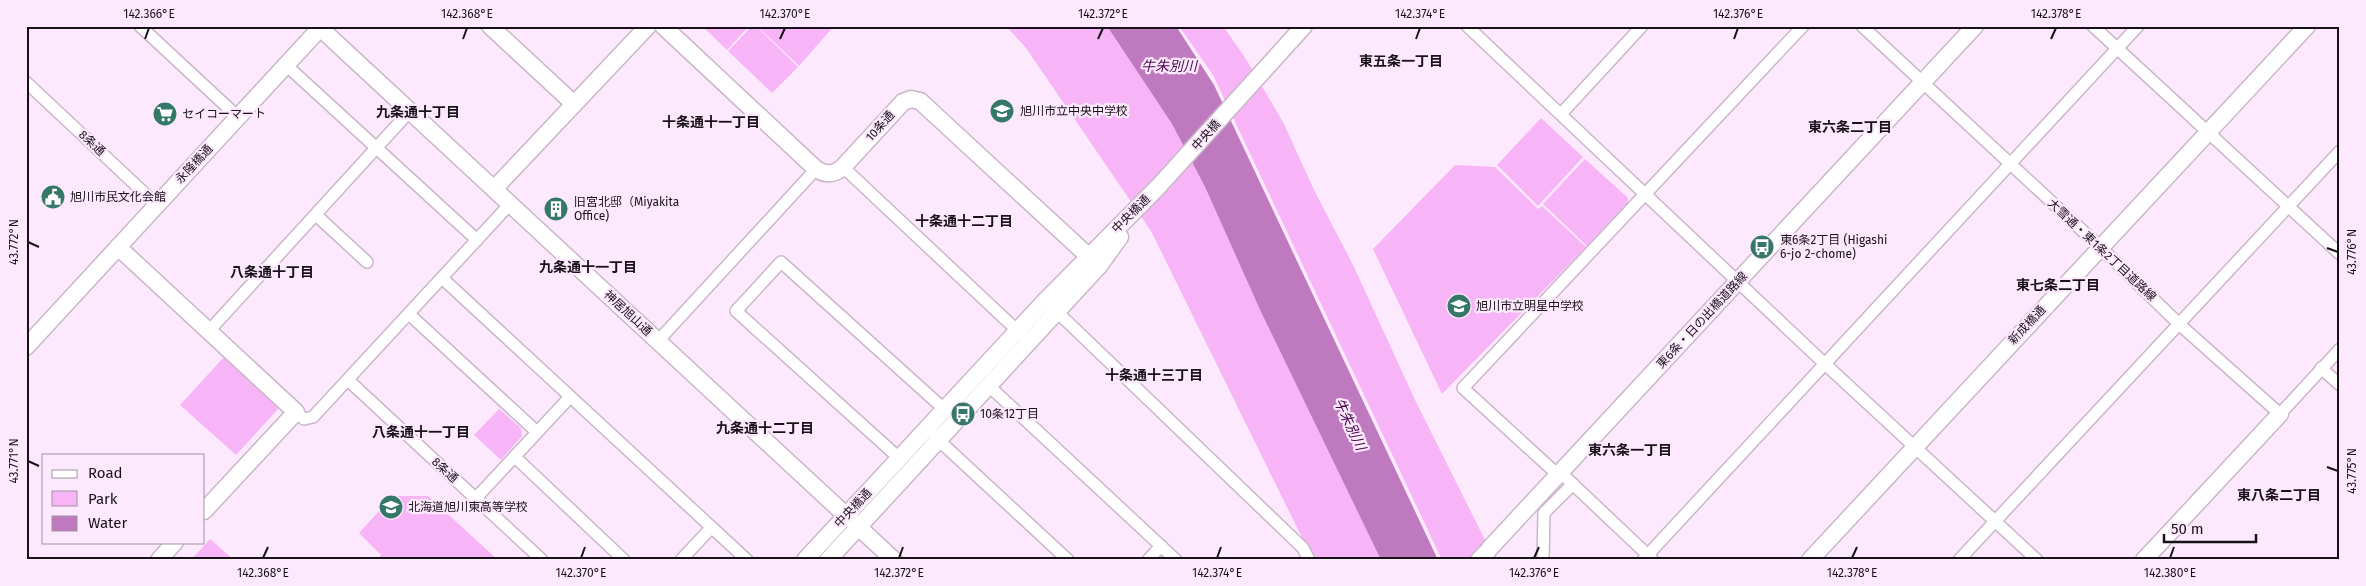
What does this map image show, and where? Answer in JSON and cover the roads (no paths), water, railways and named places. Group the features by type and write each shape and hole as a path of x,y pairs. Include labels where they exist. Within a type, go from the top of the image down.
{"street":[{"path":"140,26 238,117"},
{"path":"490,26 573,104"},
{"path":"494,189 648,26"},
{"path":"663,26 816,169 830,174 843,167 1023,336"},
{"path":"1254,82 1304,26"},
{"path":"1254,82 1314,26"},
{"path":"1467,26 1825,364 2037,560"},
{"path":"1560,114 1642,26"},
{"path":"1803,26 1463,388 1564,477 1648,558 2138,26"},
{"name":"大雪通・東1条2丁目道路線","path":"1862,26 2100,247 2179,324 2280,414"},
{"name":"東6条・日の出橋道路線","path":"1486,553 1564,477 1739,281 1975,26"},
{"path":"2093,26 2340,254"},
{"name":"新成橋通","path":"1810,560 2307,26"},
{"name":"永隆橋通","path":"26,347 320,27"},
{"name":"神居旭山通","path":"320,27 894,560"},
{"path":"286,65 477,240"},
{"name":"8条通","path":"26,82 157,204"},
{"name":"中央橋","path":"1158,188 1254,82"},
{"name":"10条通","path":"843,167 900,104 914,98 922,103 1094,261"},
{"path":"208,332 410,111"},
{"path":"1959,560 2340,151"},
{"path":"658,341 816,169"},
{"name":"中央橋通","path":"828,560 859,527 932,434 944,409 1023,336 1094,261 1158,188"},
{"path":"118,247 304,420 313,417 410,315 510,204"},
{"path":"316,214 367,262"},
{"path":"899,458 736,311 742,304 781,262 944,409"},
{"path":"442,278 746,560"},
{"path":"1051,306 1303,548 1308,560"},
{"path":"410,315 537,432"},
{"name":"中央橋通","path":"805,560 899,458 932,434 989,386 1023,336"},
{"path":"2144,560 2340,349"},
{"path":"2322,368 2340,385"},
{"name":"8条通","path":"348,380 542,560"},
{"path":"989,386 1176,560"},
{"path":"476,498 570,397"},
{"path":"205,510 296,412"},
{"path":"932,434 1068,560"},
{"path":"515,457 624,560"},
{"path":"1543,560 1544,513 1564,477"},
{"path":"681,560 711,528"},
{"path":"159,560 173,544"},
{"path":"1148,560 1161,546"}],"water":[{"name":"牛朱別川","path":"1107,26 1176,26 1214,85 1438,560 1381,560 1261,312 1205,187 1172,124"}],"place":[{"name":"旭川市立中央中学校","path":"1002,111"},
{"name":"セイコーマート","path":"165,114"},
{"name":"旭川市民文化会館","path":"53,197"},
{"name":"旧宮北邸（Miyakita Office)","path":"556,209"},
{"name":"東6条2丁目 (Higashi 6-jo 2-chome)","path":"1762,247"},
{"name":"旭川市立明星中学校","path":"1459,306"},
{"name":"10条12丁目","path":"963,414"},
{"name":"北海道旭川東高等学校","path":"391,507"}],"district":[{"name":"東五条一丁目","path":"1401,61"},
{"name":"九条通十丁目","path":"418,112"},
{"name":"十条通十一丁目","path":"711,122"},
{"name":"東六条二丁目","path":"1850,127"},
{"name":"十条通十二丁目","path":"964,221"},
{"name":"九条通十一丁目","path":"588,267"},
{"name":"八条通十丁目","path":"272,272"},
{"name":"東七条二丁目","path":"2058,285"},
{"name":"十条通十三丁目","path":"1154,375"},
{"name":"九条通十二丁目","path":"765,428"},
{"name":"八条通十一丁目","path":"421,432"},
{"name":"東六条一丁目","path":"1630,450"},
{"name":"東八条二丁目","path":"2279,495"}]}
